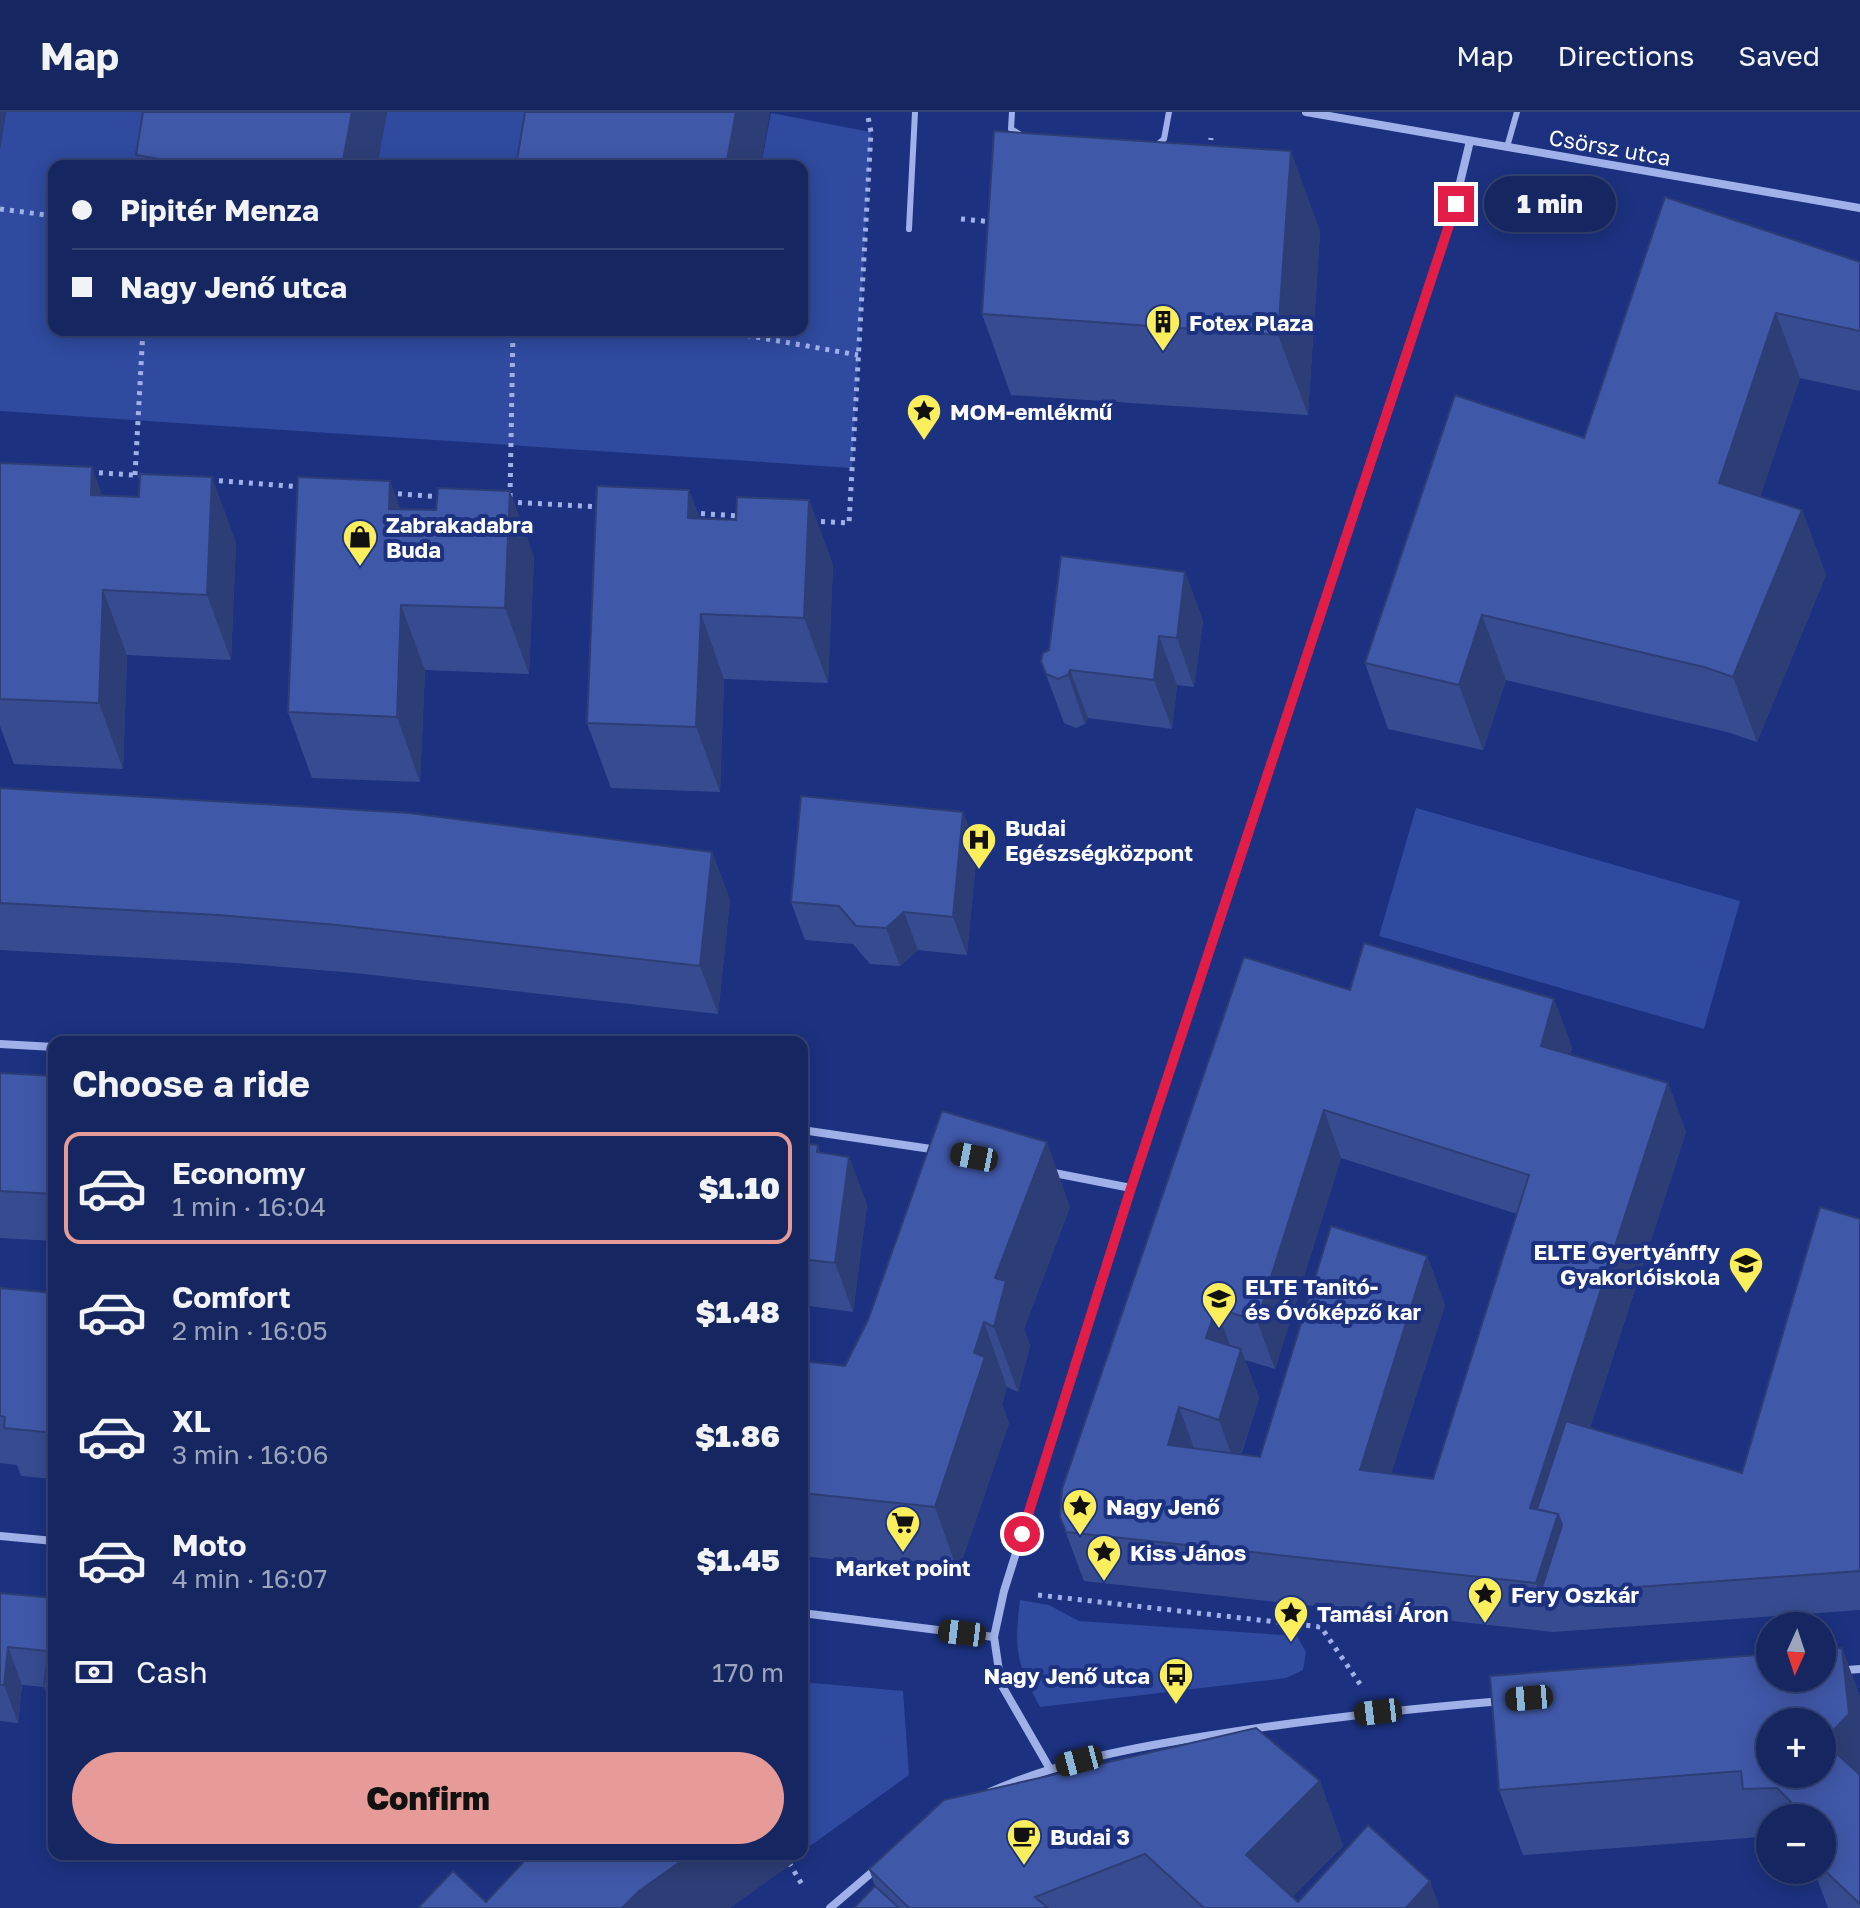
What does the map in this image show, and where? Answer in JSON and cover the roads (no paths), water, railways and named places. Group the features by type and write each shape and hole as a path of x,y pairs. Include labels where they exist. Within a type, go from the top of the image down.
{"street":[{"name":"Csörsz utca","path":"1306,112 1860,208"},
{"path":"1050,1769 1001,1684 994,1637 1004,1591 1131,1188 1451,220 1470,141"},
{"path":"0,1044 48,1047"},
{"path":"808,1131 943,1151"},
{"path":"1037,1170 1131,1188"},
{"path":"0,1536 48,1540"},
{"path":"808,1614 994,1637"},
{"path":"1836,1671 1860,1669"},
{"path":"975,1798 1050,1769 1137,1746 1312,1719 1519,1699"},
{"path":"830,1908 886,1860"}],"lane":[{"path":"909,229 915,112"},
{"path":"1010,143 1012,112"},
{"path":"1153,148 1164,139 1169,112"},
{"path":"1507,147 1517,112"},
{"path":"1011,129 1023,136"}],"place":[{"name":"Fotex Plaza","path":"1163,353"},
{"name":"MOM-emlékmű","path":"924,442"},
{"name":"Zabrakadabra Buda","path":"360,568"},
{"name":"Budai Egészségközpont","path":"979,871"},
{"name":"ELTE Gyertyánffy Gyakorlóiskola","path":"1746,1295"},
{"name":"ELTE Tanitó- és Óvóképző kar","path":"1219,1330"},
{"name":"Nagy Jenő","path":"1080,1537"},
{"name":"Market point","path":"903,1554"},
{"name":"Kiss János","path":"1104,1583"},
{"name":"Fery Oszkár","path":"1485,1625"},
{"name":"Tamási Áron","path":"1291,1644"},
{"name":"Nagy Jenő utca","path":"1176,1706"},
{"name":"Budai 3","path":"1024,1867"}]}
